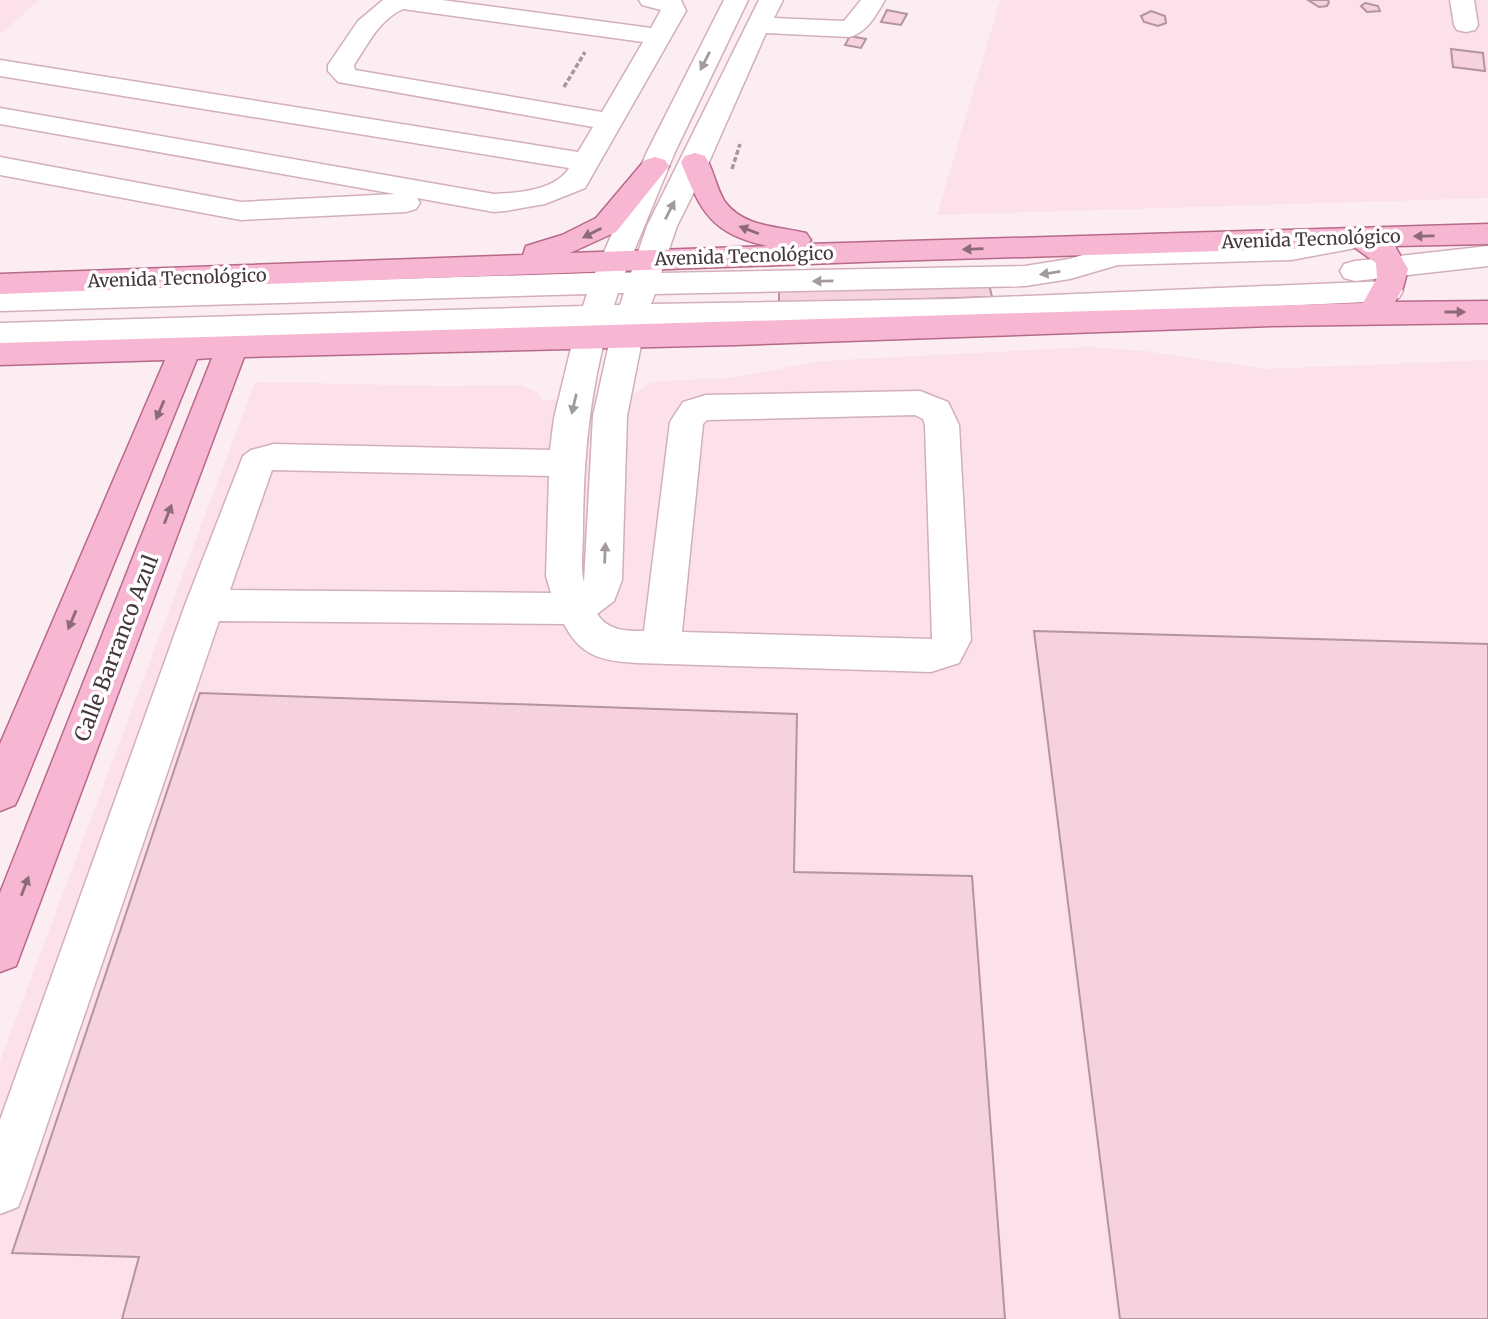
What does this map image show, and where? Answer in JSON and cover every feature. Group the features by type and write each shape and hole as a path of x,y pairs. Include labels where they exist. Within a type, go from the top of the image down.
{"main road":[{"path":"695,162 714,206 728,220 744,230 767,237 888,251"},
{"path":"485,268 572,242 598,230 614,217 655,166"},
{"name":"Avenida Tecnológico","path":"646,271 888,251 1488,234"},
{"path":"1360,238 1389,256 1385,290"},
{"name":"Avenida Tecnológico","path":"0,284 485,268 609,272"},
{"path":"0,354 232,347 592,327 1116,310 1385,290 1488,312"},
{"path":"0,792 186,347"},
{"name":"Calle Barranco Azul","path":"0,950 232,347"}],"street":[{"path":"0,116 494,203 545,197 575,183 674,11 672,5 651,0"},
{"path":"661,648 687,422 695,411 706,407 753,405 920,403 936,411 942,425 952,640 945,652 919,655 614,647 596,640 586,631 564,576 571,418 592,327 626,226 735,0"},
{"path":"204,605 577,609 601,590 604,580 610,416 629,326 662,226 771,0"},
{"path":"1462,0 1466,25"},
{"path":"758,25 849,29 856,25 865,1"},
{"path":"610,122 346,76 341,71 341,65 381,10 391,3 403,2 485,6 654,46"},
{"path":"654,46 666,65 641,109 643,116 674,123"},
{"path":"0,68 586,162"},
{"path":"0,166 241,211 424,202 441,194"},
{"path":"0,301 646,271 710,284 1025,276 1070,270 1116,255 1291,250 1360,238"},
{"path":"1116,310 1105,292 1107,284 1118,278 1349,272 1385,290 1488,256"},
{"path":"0,334 592,327"},
{"path":"0,1189 255,465 263,459 568,463"}],"path":[{"path":"730,177 741,141"}],"shaded area":[{"path":"0,0 39,0 0,33"},
{"path":"1000,0 1488,0 1488,198 937,215"},
{"path":"1089,347 1145,351 1266,369 1488,360 1488,1319 0,1319 0,1061 255,382 521,385 537,392 542,400 635,394 648,384 662,381 729,378 822,361"}],"building":[{"path":"1308,0 1329,2 1327,6 1319,7"},
{"path":"1365,3 1378,6 1380,11 1367,12 1361,6"},
{"path":"887,10 907,14 901,25 881,22"},
{"path":"1151,11 1165,16 1166,23 1158,26 1144,22 1141,16"},
{"path":"850,36 866,39 861,48 845,45"},
{"path":"1451,49 1483,53 1485,71 1453,67"},
{"path":"989,284 992,297 779,303 779,288"},
{"path":"1034,631 1488,644 1488,1319 1120,1319"},
{"path":"200,693 797,714 794,872 972,876 1005,1319 122,1319 139,1257 12,1253"}]}
